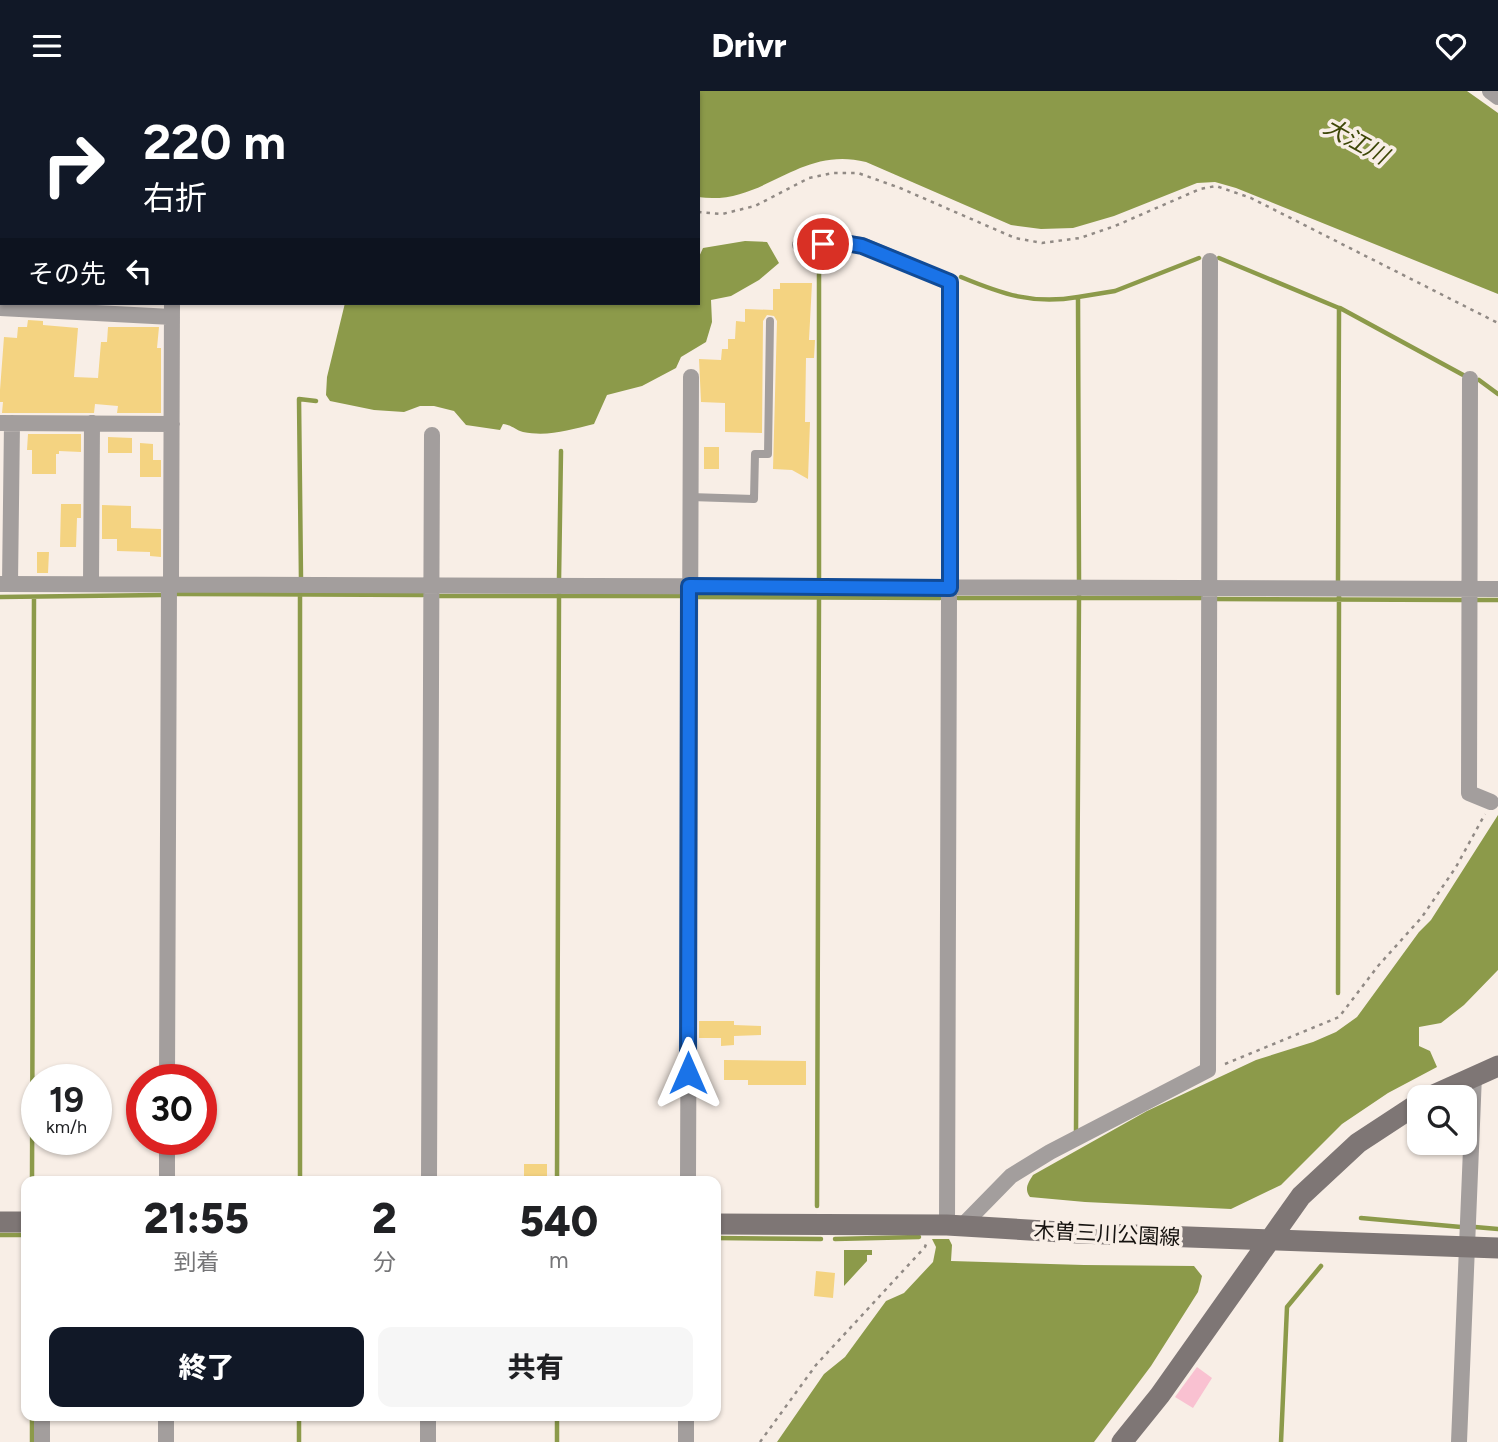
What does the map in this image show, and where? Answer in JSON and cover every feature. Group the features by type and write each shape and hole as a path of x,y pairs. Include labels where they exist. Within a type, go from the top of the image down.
{"main road":[{"path":"1454,1085 1498,1066"},
{"path":"1122,1442 1160,1395 1301,1196 1358,1143 1407,1111"},
{"path":"0,1221 21,1222"},
{"name":"木曽三川公園線","path":"721,1224 945,1225 1270,1241 1314,1240 1498,1248"}],"street":[{"path":"1490,91 1498,97"},
{"path":"800,245 845,243 862,246 950,282 945,1225"},
{"path":"945,1225 1011,1176 1050,1152 1208,1070 1210,261"},
{"path":"0,308 172,310 167,1064"},
{"path":"688,1176 691,377"},
{"path":"1470,379 1469,793 1491,802"},
{"path":"172,424 6,423 5,584 1498,589"},
{"path":"91,584 92,423"},
{"path":"429,1176 432,435"},
{"path":"1459,1442 1474,1075"},
{"path":"167,1155 167,1176"},
{"path":"42,1421 42,1442"},
{"path":"166,1421 166,1442"},
{"path":"428,1421 428,1442"},
{"path":"686,1442 687,1421"}],"lane":[{"path":"690,498 754,499 755,454 768,454 770,321"}],"path":[{"path":"700,212 722,213 755,206 809,178 833,173 858,173 900,188 1015,238 1042,243 1080,238 1115,226 1200,188 1216,186 1251,198 1498,323"},
{"path":"1208,1070 1244,1058 1339,1017 1378,966 1422,917 1456,867 1491,802"},
{"path":"760,1442 816,1365 945,1225"}],"shaded area":[{"path":"1197,1367 1212,1378 1193,1408 1175,1397"}],"water":[{"name":"大江川","path":"700,91 1467,91 1498,113 1498,294 1236,188 1215,182 1197,183 1114,216 1073,228 1041,229 1011,225 866,162 842,159 800,168 762,186 721,198 700,197"},
{"path":"745,241 767,242 779,263 759,280 731,296 711,300 712,322 706,342 681,357 676,368 642,386 607,395 594,424 550,433 523,432 503,424 500,430 466,425 454,411 434,406 420,406 404,412 374,410 330,401 326,395 327,377 345,305 700,305 700,255 703,248"},
{"path":"1498,815 1498,970 1464,1005 1441,1023 1419,1027 1419,1046 1430,1051 1437,1067 1388,1093 1342,1124 1281,1185 1231,1209 1030,1197 1027,1189 1033,1175 1147,1111 1256,1060 1336,1032 1357,1017 1419,932 1431,920"},
{"path":"932,1239 949,1239 952,1245 951,1261 1194,1266 1202,1276 1198,1292 1151,1366 1094,1442 777,1442 824,1374 845,1357 886,1301 904,1293 933,1262 936,1247"},
{"path":"844,1250 872,1250 872,1255 867,1255 867,1261 844,1286"}],"building":[{"path":"780,283 812,283 809,340 815,340 814,358 806,358 805,422 810,422 808,479 792,470 773,469 777,321 774,316 767,315 763,321 762,433 725,432 725,403 701,402 699,359 721,360 722,349 728,349 728,339 735,339 736,321 745,322 745,309 773,310 773,289 780,289"},
{"path":"28,320 43,321 43,325 78,328 74,377 98,378 101,342 107,342 108,327 159,327 157,348 161,348 161,413 117,413 118,406 95,404 94,413 2,413 0,390 4,337 17,338 18,327 27,327"},
{"path":"28,434 81,434 81,452 59,451 59,454 56,454 56,474 32,474 32,450 27,450"},
{"path":"108,437 132,438 132,453 108,453"},
{"path":"140,443 153,444 153,460 161,460 161,477 140,477"},
{"path":"704,447 719,447 719,469 704,469"},
{"path":"61,504 81,504 81,518 77,518 76,547 60,547"},
{"path":"102,505 131,506 131,528 161,529 161,557 150,556 150,552 117,551 117,539 102,539"},
{"path":"37,552 49,552 48,573 37,573"},
{"path":"699,1021 734,1021 734,1025 761,1026 761,1035 734,1036 734,1045 721,1046 721,1038 699,1038"},
{"path":"724,1060 806,1061 806,1085 748,1085 748,1080 724,1080"},
{"path":"524,1164 547,1164 547,1176 524,1176"},
{"path":"816,1271 835,1273 833,1298 814,1296"}],"waterway":[{"path":"819,250 819,580"},
{"path":"1079,580 1078,297 1115,291 1199,258"},
{"path":"1219,258 1339,308 1338,582"},
{"path":"961,277 1032,299 1078,297"},
{"path":"1340,308 1465,376"},
{"path":"1479,380 1498,394"},
{"path":"301,579 299,399 316,401"},
{"path":"559,580 561,451"},
{"path":"300,592 300,1176"},
{"path":"557,1176 559,593"},
{"path":"817,1206 819,593"},
{"path":"177,594 423,595"},
{"path":"1076,1131 1079,594"},
{"path":"0,597 161,595"},
{"path":"1338,993 1339,595"},
{"path":"437,596 681,596"},
{"path":"32,1176 34,597"},
{"path":"697,597 940,598"},
{"path":"958,598 1201,598"},
{"path":"1215,599 1462,600"},
{"path":"1475,600 1498,600"},
{"path":"1361,1218 1461,1227"},
{"path":"1475,1227 1498,1229"},
{"path":"0,1235 21,1235"},
{"path":"835,1239 919,1237"},
{"path":"721,1238 821,1239"},
{"path":"1281,1442 1287,1307 1321,1266"},
{"path":"32,1421 32,1442"},
{"path":"299,1421 299,1442"},
{"path":"557,1421 557,1442"}],"route":[{"path":"688,1073 689,586 950,588 950,282 862,246 845,243 823,244"}]}
